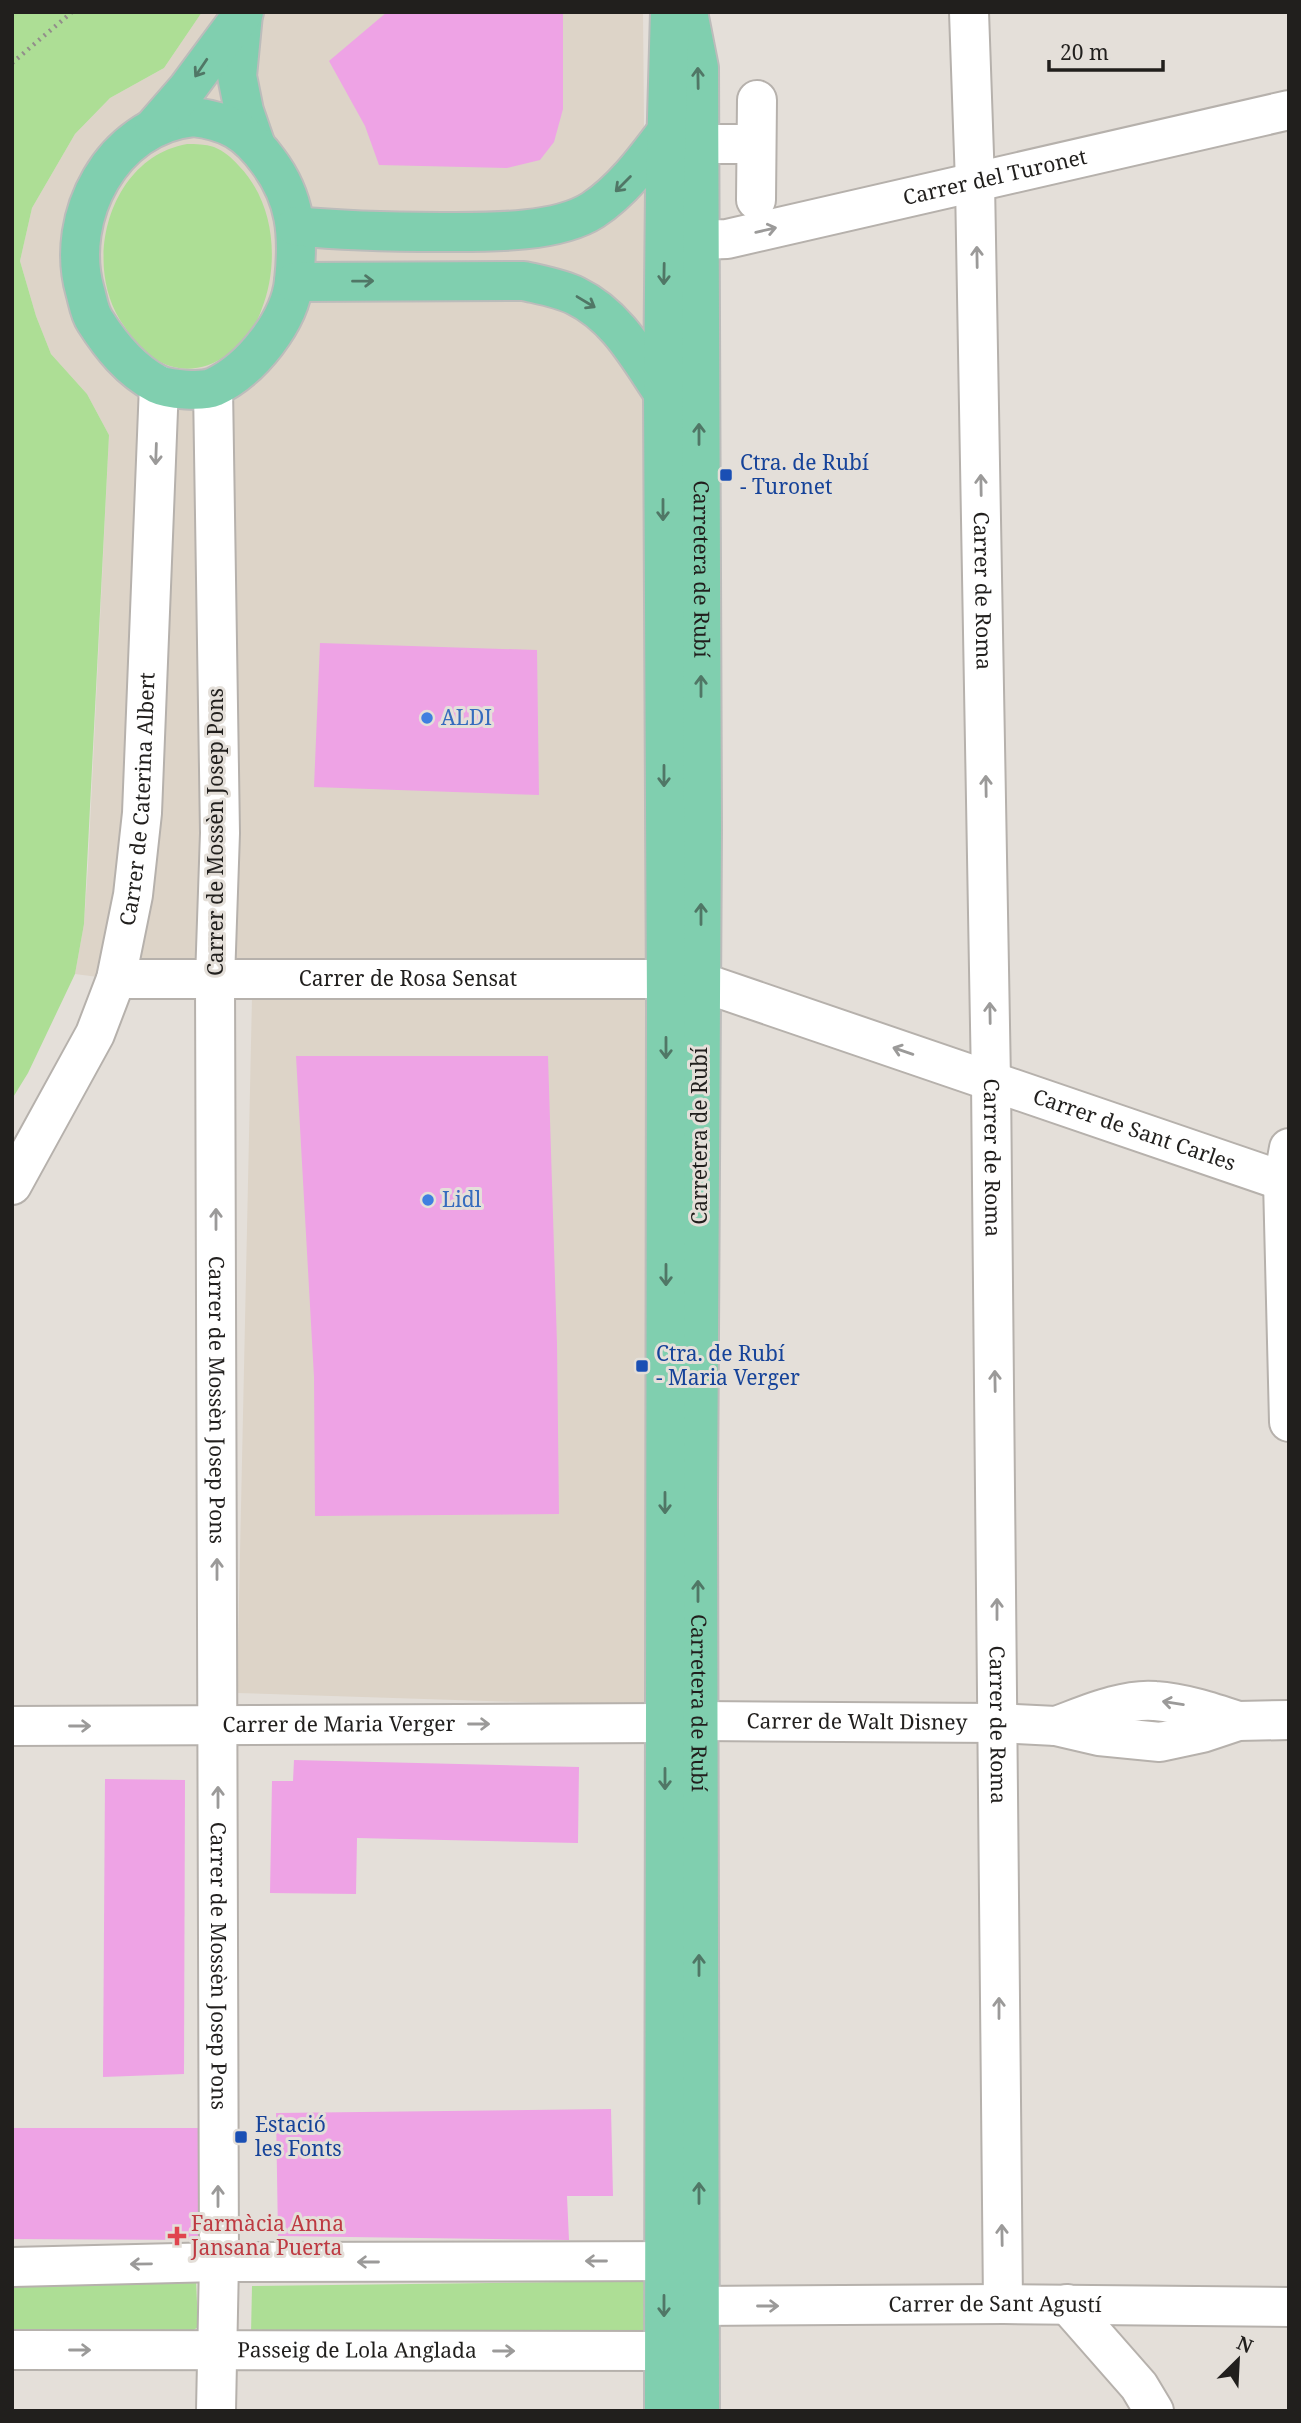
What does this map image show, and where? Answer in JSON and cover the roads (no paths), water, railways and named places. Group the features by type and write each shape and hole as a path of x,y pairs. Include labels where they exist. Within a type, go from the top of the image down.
{"main road":[{"name":"Carretera de Rubí","path":"670,12 667,86 681,139"},
{"name":"Carretera de Rubí","path":"683,981 663,393 681,139 699,68 688,12"},
{"path":"154,127 176,119 193,117 212,119 232,126 255,144 280,177 290,199 296,226 295,282 282,318 255,357 213,388 184,390 159,385 136,370 112,348 92,317 82,280 80,250 84,217 100,176 132,143 154,127 187,89 243,13"},
{"path":"243,13 237,76 243,111 255,144"},
{"path":"296,226 355,232 464,232 521,231 554,225 591,212 629,178 681,139"},
{"path":"681,139 685,210 699,240"},
{"name":"Carretera de Rubí","path":"682,2261 683,981 699,240"},
{"path":"295,282 524,281 549,286 575,295 602,311 618,327 663,393"},
{"path":"664,2411 682,2350 699,2306 682,2261"},
{"path":"682,2261 682,2350 700,2411"}],"street":[{"name":"Carrer de Roma","path":"970,12 991,1081 1003,2304"},
{"path":"755,200 757,100"},
{"name":"Carrer del Turonet","path":"699,240 727,239 1289,110"},
{"path":"681,139 756,144"},
{"name":"Carrer de Caterina Albert","path":"12,1185 95,1034 116,979 133,895 142,813 159,385"},
{"name":"Carrer de Mossèn Josep Pons","path":"213,388 220,833 215,979 219,2262 215,2411"},
{"name":"Carrer de Rosa Sensat","path":"116,979 683,981"},
{"name":"Carrer de Sant Carles","path":"683,981 991,1081 1287,1171"},
{"path":"1287,1171 1289,1422"},
{"name":"Carrer de Walt Disney","path":"682,1722 998,1723 1056,1726 1105,1708 1152,1700 1195,1707 1238,1721 1289,1720"},
{"name":"Carrer de Maria Verger","path":"12,1726 682,1722"},
{"path":"12,2267 219,2262 682,2261"},
{"path":"1067,2304 1131,2376 1153,2411"},
{"name":"Carrer de Sant Agustí","path":"699,2306 1067,2304 1289,2307"},
{"name":"Passeig de Lola Anglada","path":"12,2350 682,2350"}],"place":[{"name":"Ctra. de Rubí - Turonet","path":"726,475"},
{"name":"ALDI","path":"427,718"},
{"name":"Lidl","path":"428,1200"},
{"name":"Ctra. de Rubí - Maria Verger","path":"642,1366"},
{"name":"Estació les Fonts","path":"241,2137"},
{"name":"Farmàcia Anna Jansana Puerta","path":"177,2236"}]}
